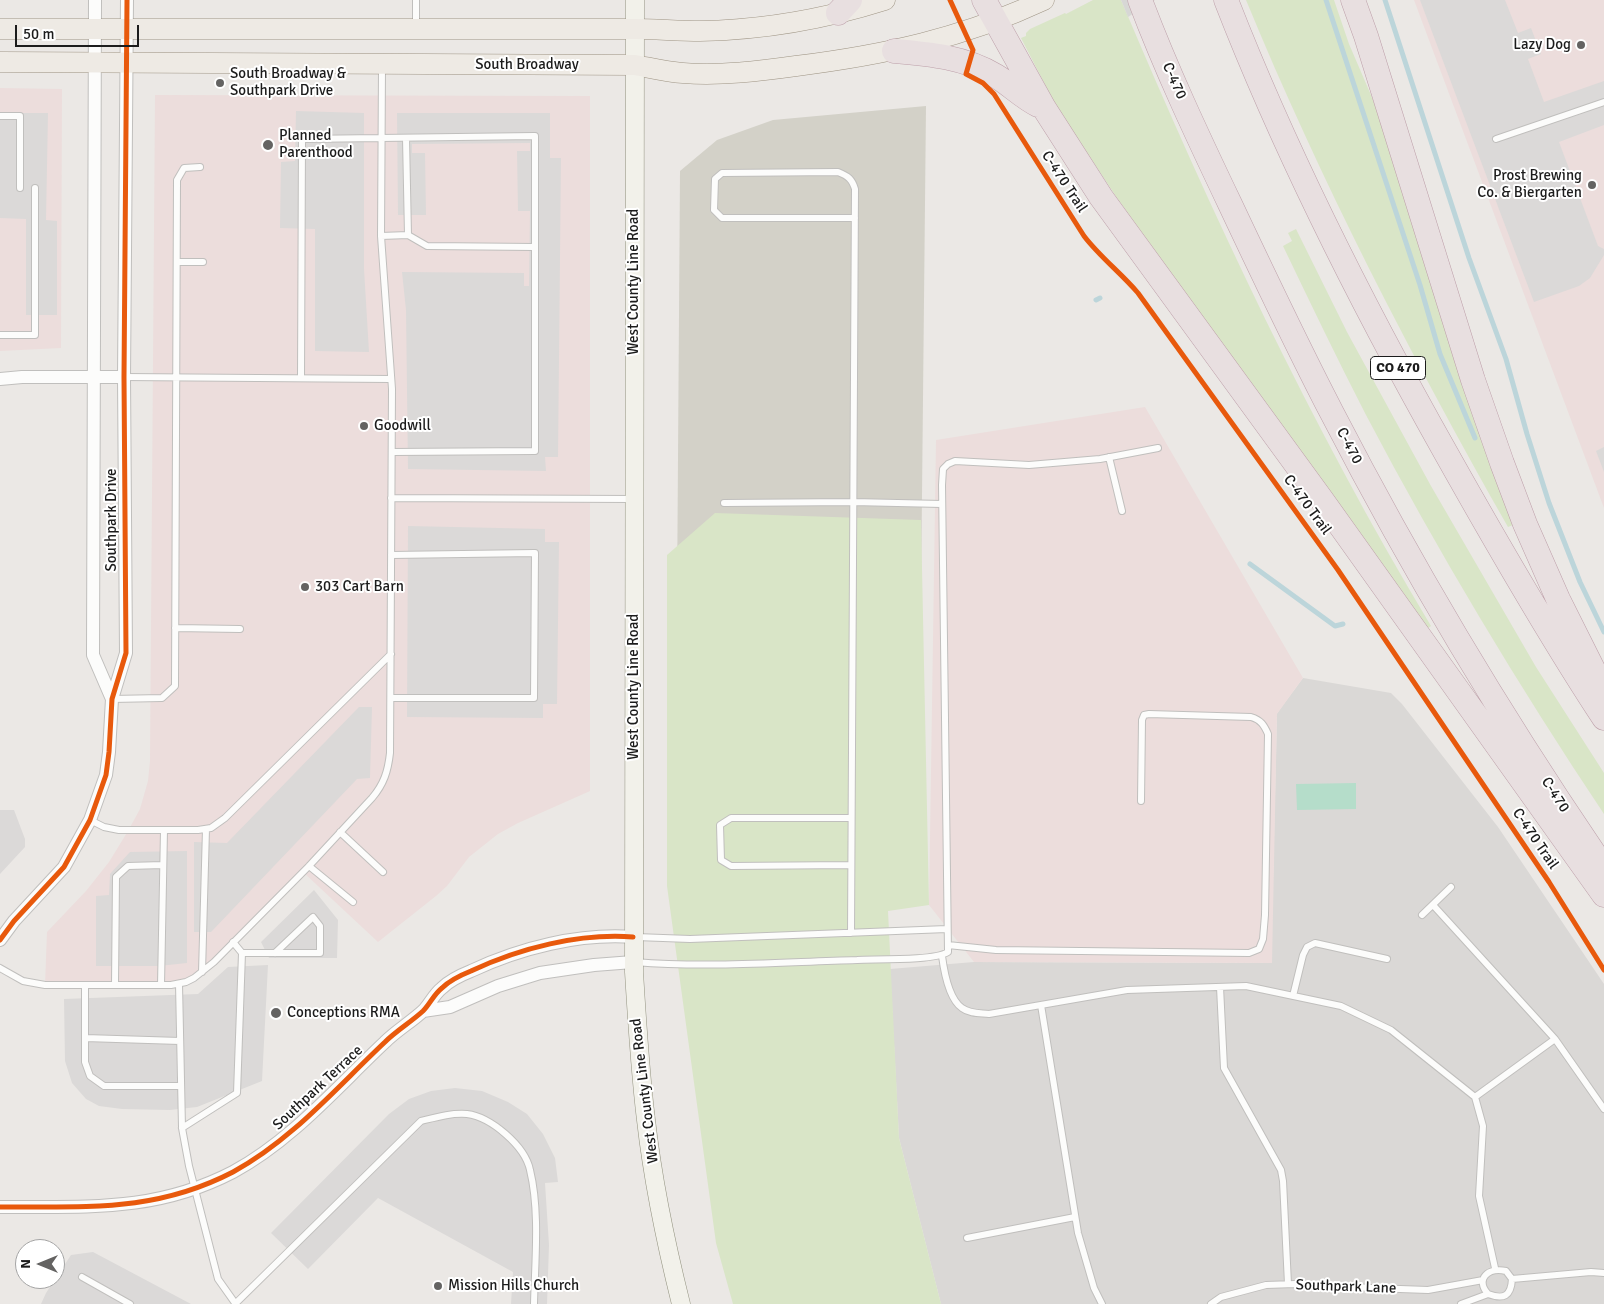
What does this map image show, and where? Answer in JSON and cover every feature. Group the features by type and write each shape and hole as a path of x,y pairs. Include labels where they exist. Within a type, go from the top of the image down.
{"highway":[{"name":"CO 470","path":"1226,0 1303,178 1348,272 1388,348 1518,580 1604,718"},
{"path":"1353,0 1372,54 1502,464 1525,524 1558,599 1604,691"},
{"name":"C-470","path":"1141,4 1194,128 1257,261 1318,387 1362,470 1419,573 1479,674 1604,868"},
{"path":"990,10 1044,108 1087,176 1328,508 1604,896"},
{"path":"894,50 943,57 976,66 1004,81 1026,99 1044,108"}],"main road":[{"name":"West County Line Road","path":"635,0 633,937 636,1016 646,1122 665,1240 681,1304"},
{"path":"0,29 635,29 700,31 798,22 844,6 884,0"},
{"name":"South Broadway","path":"0,62 634,65 683,73 724,73 847,60 894,50 931,41 990,10 1044,0"}],"street":[{"name":"Southpark Drive","path":"95,0 93,655 112,699"},
{"name":"Southpark Drive","path":"0,940 14,921 64,867 90,820 106,775 110,744 112,699 126,653 124,377 128,0"},
{"path":"0,379 124,377"},
{"name":"Southpark Terrace","path":"0,1207 82,1208 120,1205 169,1197 195,1188 252,1161 290,1133 386,1040 423,1011 448,983 499,959 552,944 599,937 633,937"},
{"name":"Southpark Terrace","path":"423,1011 450,1007 498,986 540,973 594,965 634,962"}],"lane":[{"path":"416,0 416,29"},
{"path":"0,968 16,978 45,985 161,985 186,982 202,972 309,866 381,786 385,778 390,753 392,452 391,379 381,236 382,64"},
{"path":"1496,139 1604,102"},
{"path":"0,116 20,116 20,188"},
{"path":"300,378 302,139 535,136 535,451 392,452"},
{"path":"406,138 408,235"},
{"path":"112,699 162,698 174,686 177,180 184,168 200,167"},
{"path":"850,933 856,189 846,175 838,172 722,173 715,179 714,210 722,218 855,218"},
{"path":"0,335 35,335 35,188"},
{"path":"381,236 408,235 427,246 535,247"},
{"path":"177,262 203,262"},
{"path":"124,377 391,379"},
{"path":"634,962 674,965 903,959 942,956 948,952 943,469 955,461 1029,465 1109,457 1158,448"},
{"path":"1109,457 1122,511"},
{"path":"391,498 633,500"},
{"path":"724,503 853,502 942,504"},
{"path":"391,555 535,553 534,698 391,698"},
{"path":"175,628 240,629"},
{"path":"90,820 104,827 119,830 206,829 215,827 391,654"},
{"path":"948,945 996,950 1249,953 1259,949 1263,939 1265,909 1268,734 1264,724 1258,719 1251,717 1144,715 1142,720 1140,801"},
{"path":"851,818 731,818 720,825 721,860 731,866 851,865"},
{"path":"202,972 206,829"},
{"path":"161,985 164,830"},
{"path":"340,832 383,872"},
{"path":"115,985 116,878 128,866 163,865"},
{"path":"309,866 353,902"},
{"path":"1422,914 1451,887"},
{"path":"1433,904 1556,1039 1604,1109"},
{"path":"242,953 320,954 320,926 314,917 275,953"},
{"path":"633,937 690,940 947,929"},
{"path":"182,1128 237,1093 242,953 233,942"},
{"path":"1293,996 1303,955 1307,947 1315,943 1387,959"},
{"path":"942,956 946,982 961,1008 973,1013 989,1014 1127,990 1246,986 1341,1006 1391,1030 1475,1097 1483,1126 1479,1196 1496,1268"},
{"path":"179,984 182,1128 189,1166 218,1279 235,1304 421,1121 445,1114 469,1114 494,1124 516,1143 530,1168 535,1204 534,1304"},
{"path":"85,985 85,1062 90,1076 104,1086 181,1086"},
{"path":"1220,987 1224,1068 1281,1170 1288,1284"},
{"path":"1041,1005 1078,1233 1094,1288 1102,1304"},
{"path":"85,1038 180,1041"},
{"path":"1475,1097 1556,1039"},
{"path":"968,1238 1075,1217"},
{"path":"1496,1268 1506,1271 1512,1279 1511,1288 1506,1296 1497,1298 1488,1294 1485,1290 1483,1280 1488,1272 1496,1268"},
{"path":"1512,1279 1591,1272 1604,1273"},
{"path":"82,1277 130,1304"},
{"name":"Southpark Lane","path":"1211,1304 1221,1297 1266,1286 1288,1284 1428,1290 1483,1280"},
{"path":"1461,1304 1488,1294"}],"shaded area":[{"path":"1414,0 1604,0 1604,508"},
{"path":"1420,0 1505,0 1518,33 1531,28 1541,54 1528,59 1544,102 1604,81 1604,125 1559,142 1598,246 1604,249 1604,255 1590,278 1579,286 1534,302"},
{"path":"0,88 62,89 61,348 0,351"},
{"path":"155,95 590,96 590,791 498,834 469,857 447,886 436,896 378,942 303,872 214,962 186,982 45,985 47,932 86,891 109,862 140,809 148,781 150,761"},
{"path":"926,106 918,885 675,886 680,171 717,140 773,120"},
{"path":"296,111 364,113 364,269 369,352 315,351 315,229 280,228 281,162 295,161"},
{"path":"0,113 48,113 46,220 57,221 57,315 26,315 26,219 0,218"},
{"path":"397,113 550,113 550,158 561,158 558,457 545,457 546,471 408,469 406,310 402,272 524,273 524,286 529,286 530,211 518,211 517,151 530,151 530,143 412,144 412,153 425,153 426,215 398,215"},
{"path":"1145,407 1303,678 1277,714 1272,963 974,962 929,905 936,440"},
{"path":"1604,447 1604,472 1596,451"},
{"path":"408,526 545,529 545,542 559,542 557,704 543,704 543,718 407,717"},
{"path":"1303,678 1391,693 1402,704 1498,827 1604,984 1604,1304 941,1304 899,1138 890,969 974,962 1271,963 1277,713"},
{"path":"359,707 372,707 370,778 357,779 211,932 194,932 194,842 227,843"},
{"path":"0,810 14,810 25,839 25,847 0,874"},
{"path":"187,851 187,963 159,966 96,966 96,896 109,895 110,874 130,852"},
{"path":"314,890 338,920 337,958 269,958 261,942"},
{"path":"268,965 262,1081 197,1107 170,1110 122,1109 99,1106 86,1099 72,1083 65,1061 64,999 198,994 228,967"},
{"path":"455,1088 482,1091 508,1102 527,1114 543,1134 555,1158 558,1182 545,1183 549,1245 547,1304 511,1304 513,1272 378,1198 308,1269 271,1233 389,1114 409,1099 431,1091"},
{"path":"93,1252 191,1304 41,1304 49,1289 65,1289 65,1264 71,1255"}],"green space":[{"path":"1093,0 1121,0 1227,240 1265,319 1345,474 1431,626 1427,629 1117,198 1056,106 1021,38 1026,36 1030,29"},
{"path":"1246,0 1334,0 1349,44 1380,116 1513,525 1508,527 1402,333 1336,202"},
{"path":"1296,229 1347,332 1431,486 1536,667 1604,773 1604,814 1480,618 1421,517 1366,415 1283,246 1292,241 1288,233"},
{"path":"715,513 921,520 929,905 888,911 899,1138 941,1304 733,1304 716,1243 667,886 667,555"},
{"path":"1356,783 1356,809 1297,810 1296,784"}],"pier":[{"path":"1121,0 1155,0 1128,17"}],"waterway":[{"path":"1326,0 1420,285 1440,354 1475,438"},
{"path":"1385,0 1469,258 1506,359 1549,503 1580,582 1604,632"},
{"path":"1096,300 1100,298"},
{"path":"1250,564 1335,626 1343,624"}],"cycle path":[{"path":"0,940 14,921 64,867 90,820 106,775 112,699 126,653 124,377 127,0"},
{"name":"C-470 Trail","path":"950,0 973,50 966,74 983,83 994,94 1084,236 1138,293 1338,570 1549,882 1604,970"},
{"path":"0,1207 90,1206 147,1201 175,1195 204,1185 233,1172 275,1145 313,1112 389,1038 423,1011 439,990 456,978 509,955 550,944 592,937 633,937"}],"place":[{"name":"Lazy Dog","path":"1581,45"},
{"name":"South Broadway & Southpark Drive","path":"220,83"},
{"name":"Planned Parenthood","path":"268,145"},
{"name":"Prost Brewing Co. & Biergarten","path":"1592,185"},
{"name":"Goodwill","path":"364,426"},
{"name":"303 Cart Barn","path":"305,587"},
{"name":"Conceptions RMA","path":"276,1013"},
{"name":"Mission Hills Church","path":"438,1286"}]}
